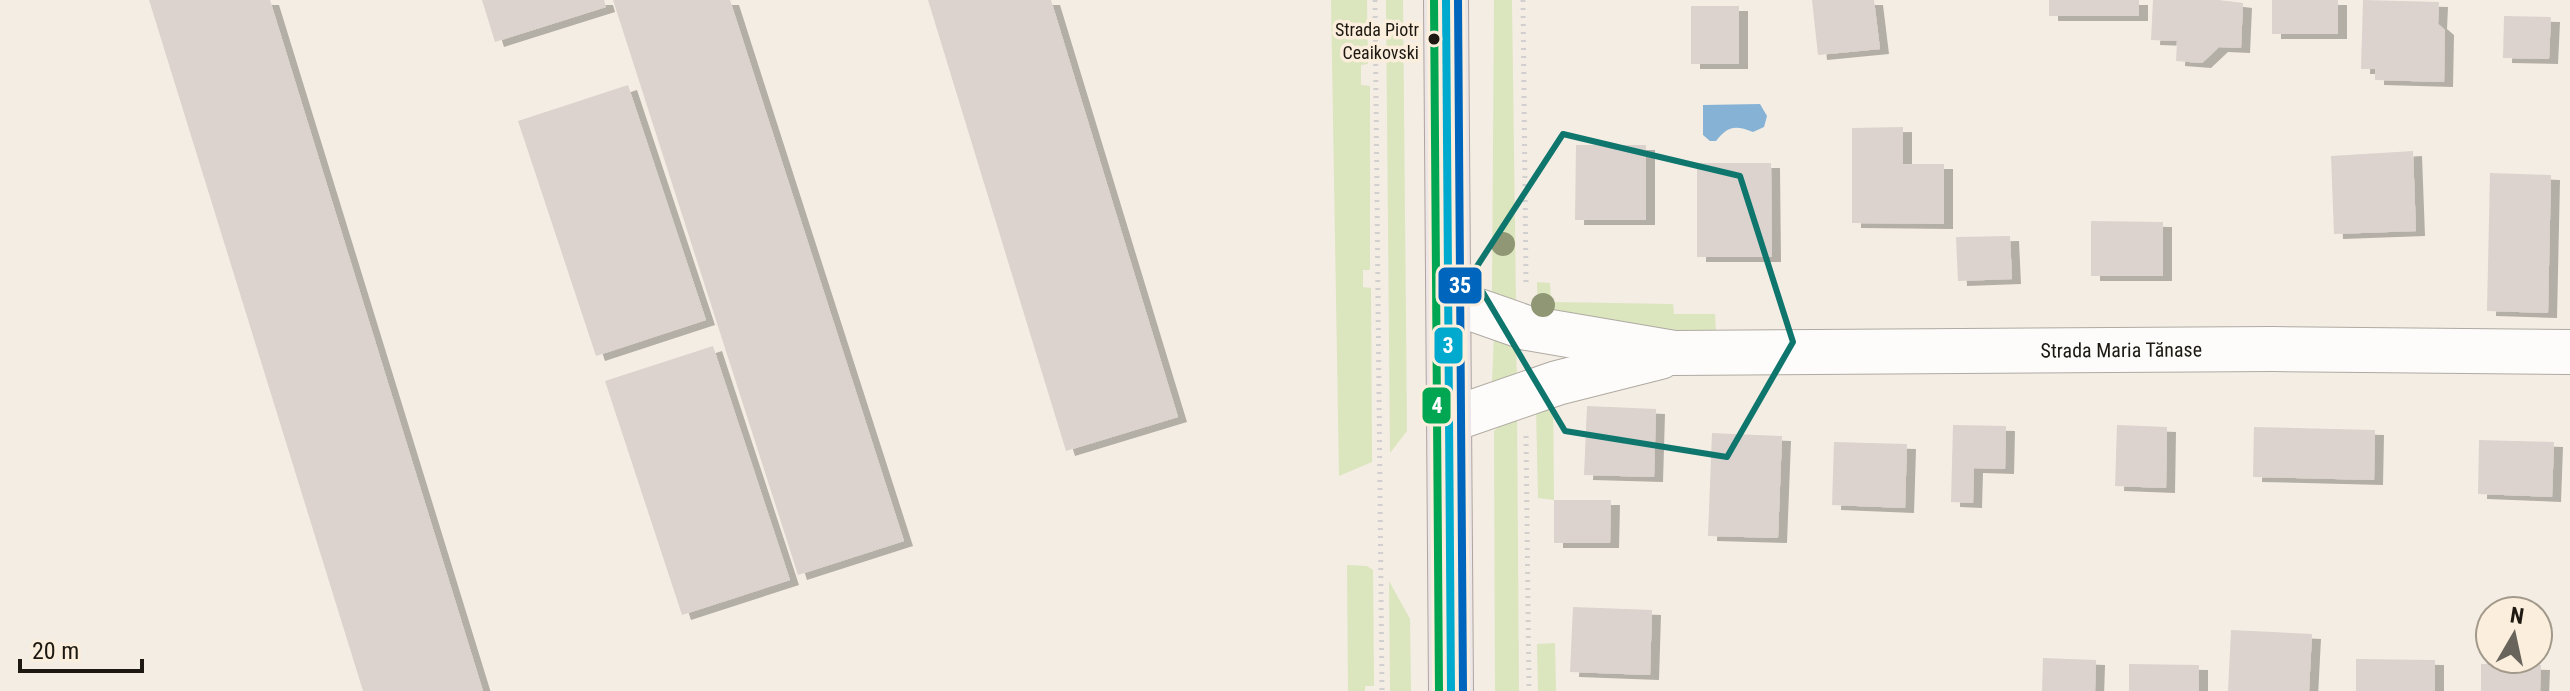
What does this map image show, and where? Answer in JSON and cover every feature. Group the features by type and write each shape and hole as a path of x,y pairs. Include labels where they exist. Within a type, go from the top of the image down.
{"main road":[{"path":"1446,0 1451,691"}],"street":[{"name":"Strada Maria Tănase","path":"1450,301 1527,328 1674,353 2273,349 2570,352"},
{"name":"Strada Maria Tănase","path":"1450,420 1557,383 1674,353"}],"path":[{"path":"1375,0 1382,691"}],"highlighted area":[{"path":"1563,134 1740,176 1793,342 1727,457 1565,431 1472,274"}],"green space":[{"path":"1331,0 1367,0 1368,64 1361,65 1361,85 1370,86 1370,270 1363,270 1363,287 1371,288 1372,462 1339,476"},
{"path":"1386,0 1403,0 1407,431 1390,453"},
{"path":"1494,0 1512,0 1516,306 1492,296"},
{"path":"1537,282 1550,283 1551,302 1673,304 1674,314 1715,314 1716,333 1582,329 1538,315"},
{"path":"1516,330 1517,391 1506,392 1492,381 1494,336"},
{"path":"1553,393 1554,500 1538,498 1536,407"},
{"path":"1517,412 1519,691 1495,691 1494,431"},
{"path":"1347,565 1367,566 1373,570 1374,686 1365,686 1365,691 1348,691"},
{"path":"1389,581 1410,619 1411,691 1390,691"},
{"path":"1555,643 1556,691 1538,691 1537,644"}],"water":[{"path":"1760,104 1767,116 1764,127 1753,132 1732,128 1716,141 1710,141 1703,135 1703,105"}],"building":[{"path":"149,0 270,0 483,691 363,691"},
{"path":"482,0 604,0 606,7 495,42"},
{"path":"613,0 730,0 904,541 798,575"},
{"path":"928,0 1051,0 1178,417 1066,451"},
{"path":"1812,0 1874,0 1880,49 1818,55"},
{"path":"2049,0 2139,0 2139,16 2049,16"},
{"path":"2153,0 2243,3 2241,48 2219,47 2202,63 2176,61 2177,41 2151,40"},
{"path":"2272,0 2338,0 2338,34 2272,34"},
{"path":"2363,0 2439,2 2438,24 2445,30 2444,82 2375,80 2375,69 2361,69"},
{"path":"1691,6 1739,6 1739,64 1691,64"},
{"path":"2504,16 2551,17 2549,59 2503,58"},
{"path":"628,85 706,320 596,356 518,121"},
{"path":"1903,127 1903,164 1944,164 1944,224 1852,223 1852,128"},
{"path":"1576,145 1646,145 1646,220 1575,220"},
{"path":"2413,151 2416,231 2334,234 2331,156"},
{"path":"1697,163 1771,163 1772,257 1697,257"},
{"path":"2490,173 2551,175 2548,313 2487,311"},
{"path":"2091,221 2163,222 2163,276 2091,276"},
{"path":"2010,236 2012,279 1958,281 1956,237"},
{"path":"713,346 790,580 682,615 605,381"},
{"path":"1587,406 1656,409 1654,477 1584,475"},
{"path":"1953,425 2006,426 2005,469 1974,468 1973,503 1951,502"},
{"path":"2117,425 2167,427 2166,488 2115,486"},
{"path":"2254,427 2375,430 2374,480 2253,477"},
{"path":"1712,433 1782,436 1778,538 1708,536"},
{"path":"2479,440 2554,442 2552,497 2478,494"},
{"path":"1834,442 1907,444 1905,508 1832,505"},
{"path":"1554,500 1611,500 1610,543 1554,543"},
{"path":"1573,607 1652,610 1650,675 1570,672"},
{"path":"2231,630 2312,634 2309,691 2228,691"},
{"path":"2043,658 2096,660 2095,691 2042,691"},
{"path":"2356,659 2435,660 2435,691 2356,691"},
{"path":"2129,664 2199,665 2199,691 2129,691"},
{"path":"2481,675 2541,675 2540,691 2481,691"}],"transit line":[{"name":"4","path":"1434,0 1439,691"},
{"name":"3","path":"1446,0 1451,691"},
{"name":"35","path":"1458,0 1463,691"}],"place":[{"name":"Strada Piotr Ceaikovski","path":"1434,39"}]}
